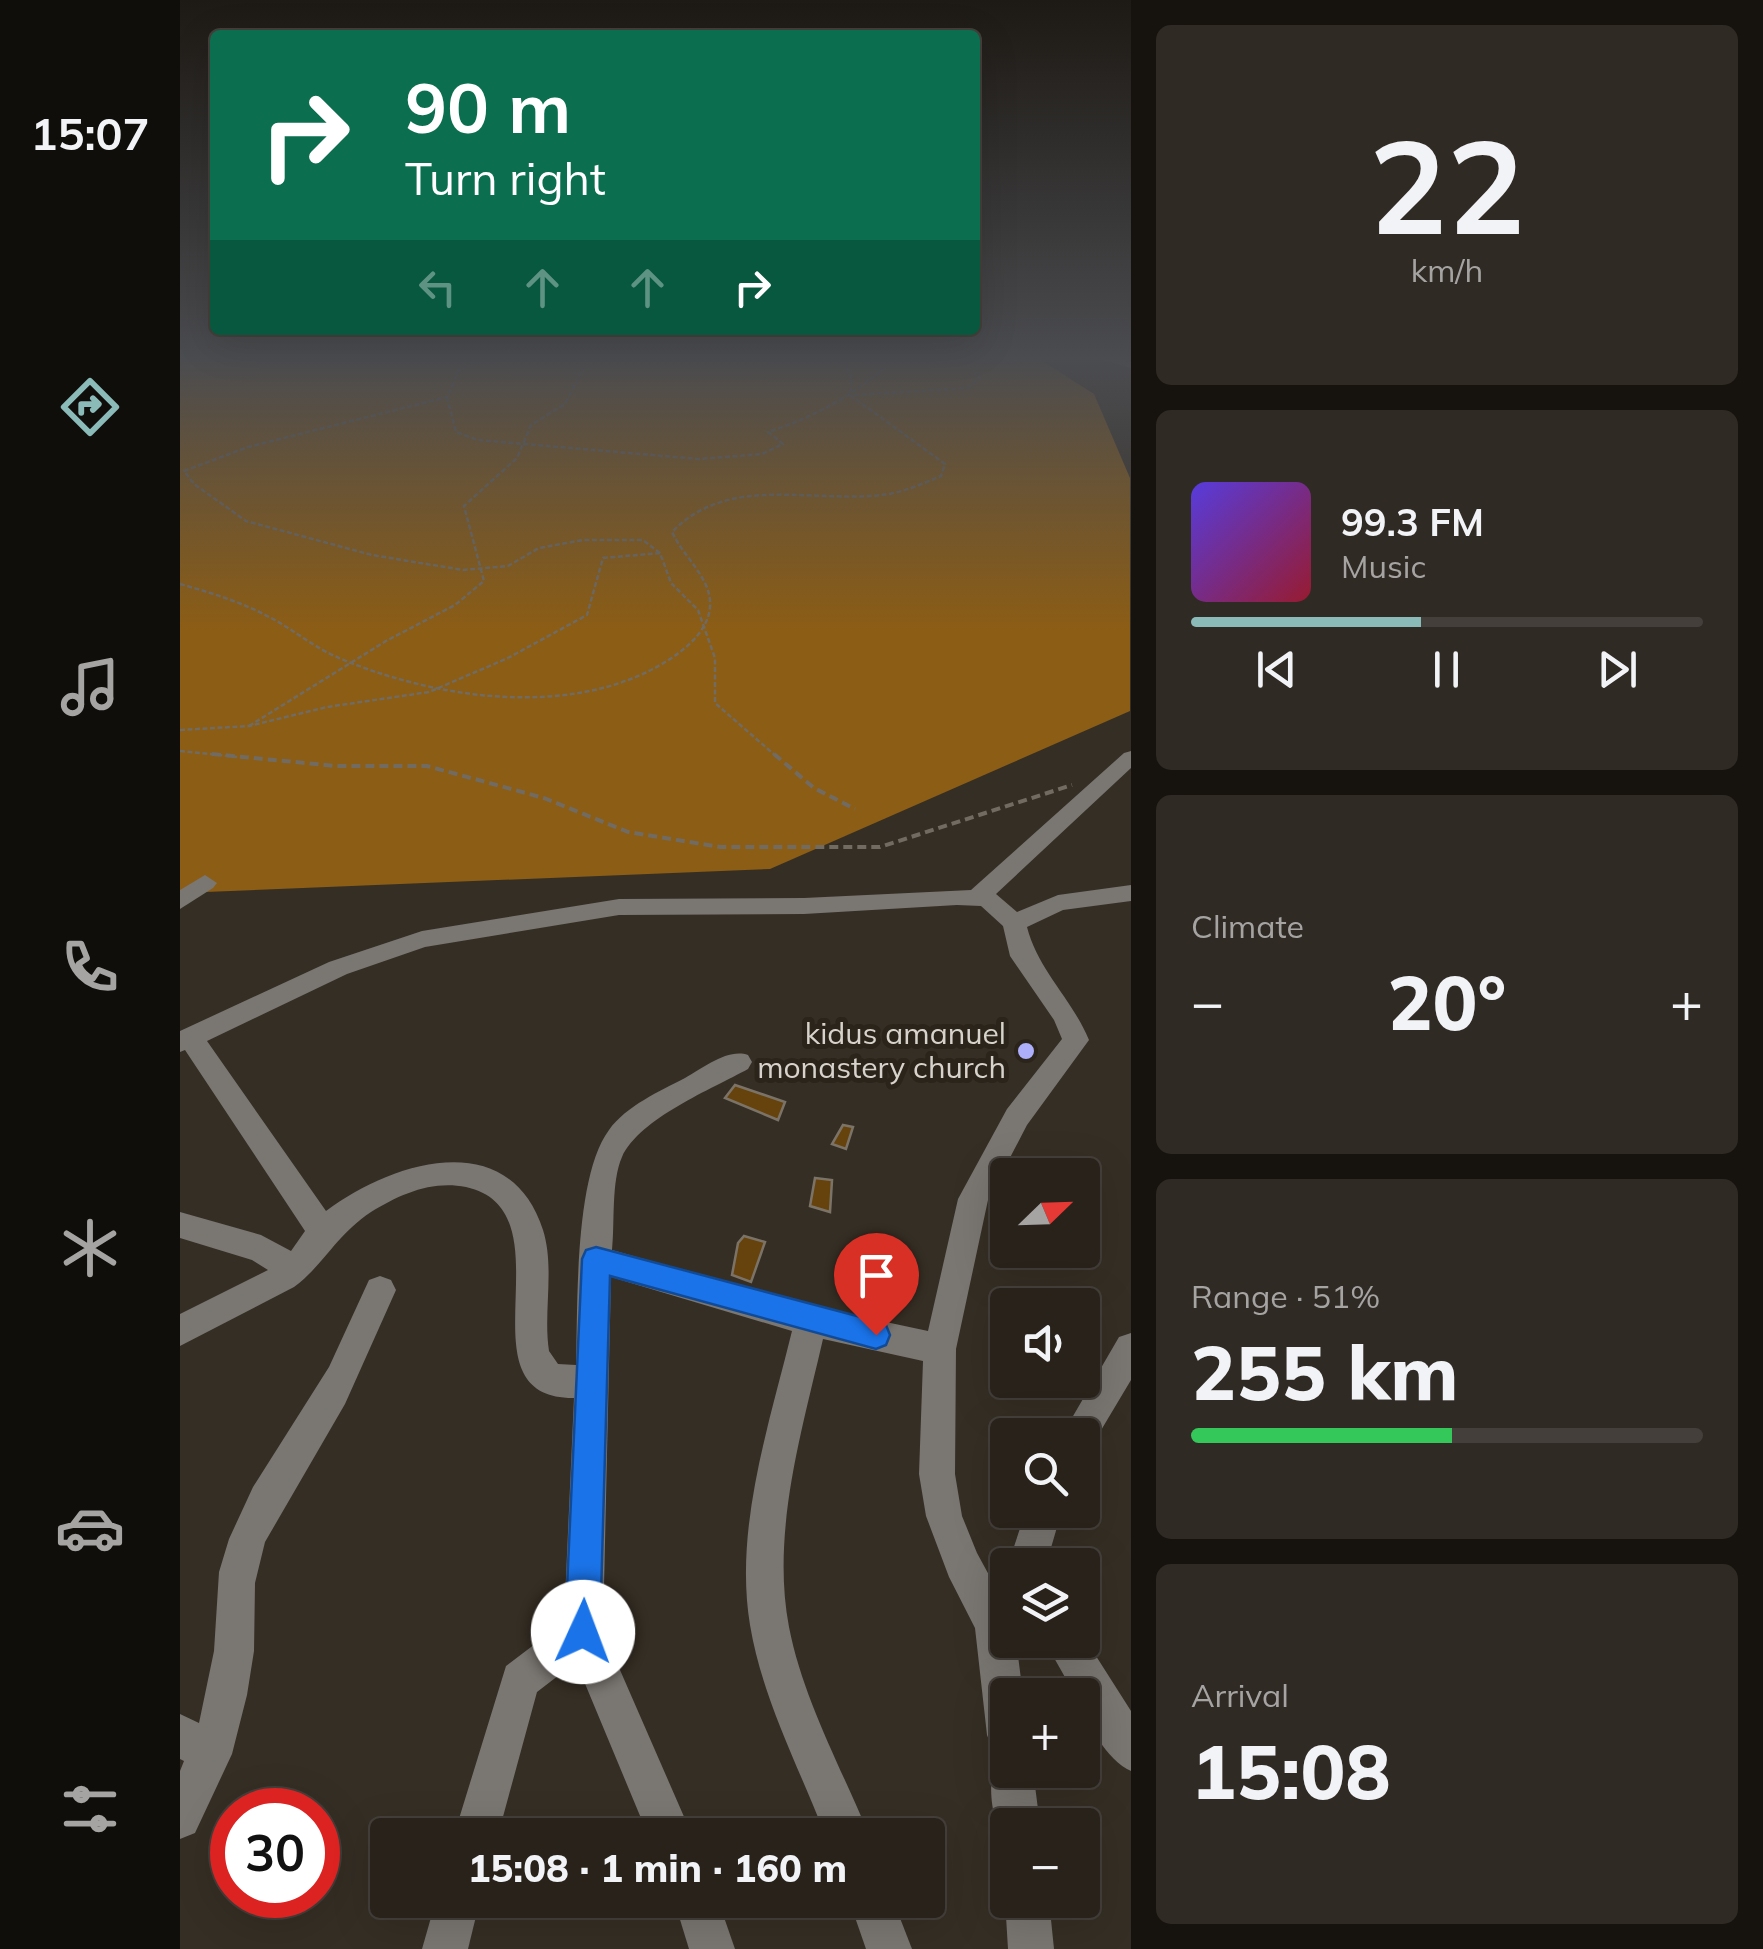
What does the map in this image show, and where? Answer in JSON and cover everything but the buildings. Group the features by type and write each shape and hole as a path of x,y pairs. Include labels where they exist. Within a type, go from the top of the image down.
{"street":[{"path":"998,910 1125,763"},
{"path":"180,901 205,882"},
{"path":"323,1232 185,1039 338,968 422,939 619,907 998,910 1130,893"},
{"path":"990,1602 962,1564 944,1516 937,1474 940,1349 973,1199 1017,1116 1076,1040 1066,1016 1022,956 998,910"},
{"path":"663,1818 583,1632 596,1259 606,1159 621,1134 658,1105 739,1062"},
{"path":"180,1331 294,1269 323,1232 400,1183 432,1173 487,1182 509,1196 531,1234 532,1344 541,1371 556,1381 593,1380"},
{"path":"180,1225 262,1250 294,1269"},
{"path":"596,1259 810,1320 940,1349"},
{"path":"180,1818 196,1745 229,1690 234,1648 232,1605 240,1562 262,1502 327,1404 366,1334 380,1290"},
{"path":"810,1320 776,1473 768,1548 769,1625 794,1708 839,1818"},
{"path":"1089,1418 1130,1348"},
{"path":"481,1818 520,1680 583,1632"},
{"path":"1075,1658 1130,1750"},
{"path":"445,1949 453,1918"},
{"path":"702,1918 712,1949"},
{"path":"878,1918 890,1949"},
{"path":"1028,1918 1031,1949"}],"path":[{"path":"240,448 184,471 194,484 246,521 372,555 464,570 508,566 539,548 583,540 644,540 660,553 671,583 698,610 715,658 715,703 814,788 855,810"},
{"path":"249,726 456,604 484,581 466,530 464,506 517,458 523,448"},
{"path":"568,448 603,454 740,456 779,448"},
{"path":"180,584 225,596 350,663 386,676 441,687 540,696 610,687 656,670 688,648 704,627 710,600 707,590 679,552 672,532 683,516 700,504 732,498 882,495 941,476 945,464 923,448"},
{"path":"180,730 249,726 327,707 441,687 508,658 586,616 602,558 660,553"},
{"path":"180,751 336,766 427,766 544,798 628,832 720,847 880,847 952,827 1125,763"}],"shaded area":[{"path":"180,448 1117,448 1130,478 1130,711 770,869 180,893"}],"place":[{"name":"kidus amanuel monastery church","path":"1026,1051"}],"route":[{"path":"583,1632 596,1259 876,1335"}]}
